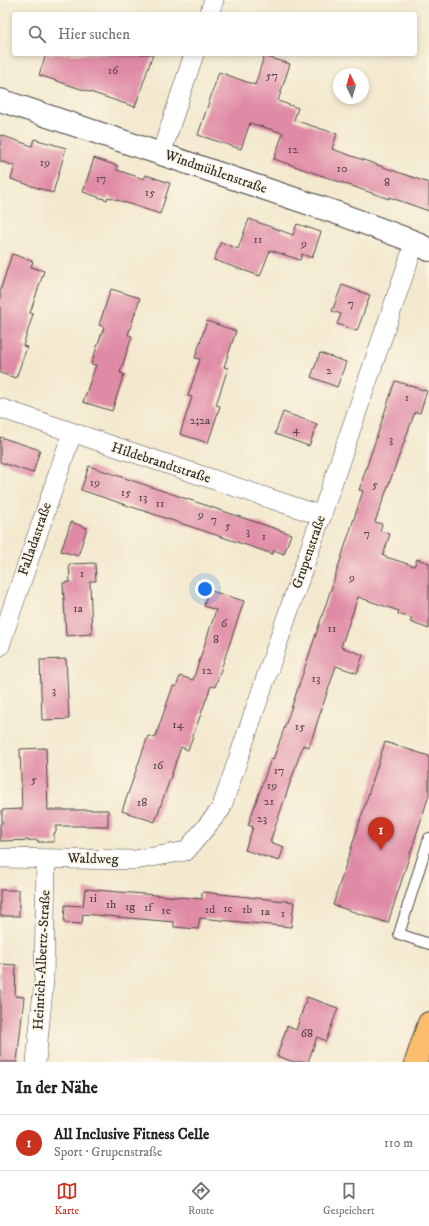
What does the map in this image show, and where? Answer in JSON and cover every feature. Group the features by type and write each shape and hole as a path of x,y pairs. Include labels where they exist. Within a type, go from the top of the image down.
{"main road":[{"path":"416,1062 429,1023"}],"street":[{"path":"210,12 214,0"},
{"path":"161,154 193,56"},
{"name":"Windmühlenstraße","path":"0,100 340,214 422,246"},
{"name":"Grupenstraße","path":"186,851 221,809 322,516 422,246"},
{"name":"Hildebrandtstraße","path":"0,408 322,516"},
{"name":"Falladastraße","path":"0,646 10,612 72,433"},
{"name":"Waldweg","path":"0,858 134,860 186,851"},
{"name":"Heinrich-Albertz-Straße","path":"36,1062 44,980 46,859"}],"lane":[{"path":"429,838 398,934 429,944"}],"building":[{"path":"45,56 152,56 135,107 39,75"},
{"path":"264,56 290,64 278,101 298,108 294,120 337,134 332,149 429,183 429,211 389,197 389,199 274,159 283,133 250,123 241,149 198,135 219,72 255,85"},
{"path":"0,135 32,146 34,139 66,148 53,193 11,179 15,166 0,161"},
{"path":"94,158 118,166 117,170 144,179 146,175 170,183 160,214 108,197 107,200 83,192"},
{"path":"249,219 293,235 297,224 321,232 312,258 302,254 300,260 270,250 260,276 214,260 221,242 238,249"},
{"path":"12,254 33,261 31,267 44,271 30,313 33,314 23,346 27,347 16,378 0,373 0,291"},
{"path":"342,285 370,295 357,331 337,324 341,314 332,311"},
{"path":"111,289 140,298 128,335 132,336 120,373 124,374 112,411 83,402 96,365 91,364 104,327 99,325"},
{"path":"207,321 236,331 224,367 228,368 216,405 220,406 208,443 180,434 192,397 188,396 200,359 195,358"},
{"path":"320,353 346,362 337,387 311,377"},
{"path":"395,381 427,391 420,413 415,412 375,522 382,524 380,531 390,534 383,556 414,566 417,559 429,563 429,629 410,622 412,618 398,614 399,611 358,597 341,647 363,655 357,673 336,666 309,747 303,745 270,842 284,847 279,861 245,850 253,827 248,825 271,759 273,760 292,706 331,589 363,491 359,490"},
{"path":"283,412 317,424 309,446 275,434"},
{"path":"0,437 40,450 33,473 0,462"},
{"path":"89,466 291,534 284,554 274,550 273,554 81,490"},
{"path":"71,522 87,528 78,556 61,551"},
{"path":"95,563 96,581 90,581 92,634 66,636 63,583 70,582 69,564"},
{"path":"208,590 244,601 215,687 211,686 188,750 181,747 155,822 122,811 148,736 155,738 173,686 176,687 180,676 193,680 216,610 204,606"},
{"path":"66,659 69,719 42,720 40,660"},
{"path":"385,742 429,756 429,795 388,923 333,905"},
{"path":"46,748 48,810 108,810 108,826 56,826 54,842 38,842 38,840 0,841 2,810 22,809 20,749"},
{"path":"85,889 202,899 202,892 294,902 291,927 200,918 198,929 174,927 174,922 83,914 82,924 64,923 65,905 83,906"},
{"path":"0,890 19,890 19,916 0,916"},
{"path":"0,964 16,965 15,996 24,997 17,1062 0,1062"},
{"path":"307,997 338,1008 326,1041 317,1037 308,1062 294,1062 277,1056 287,1026 296,1030"}],"place":[{"name":"All Inclusive Fitness Celle","path":"381,850"}]}
